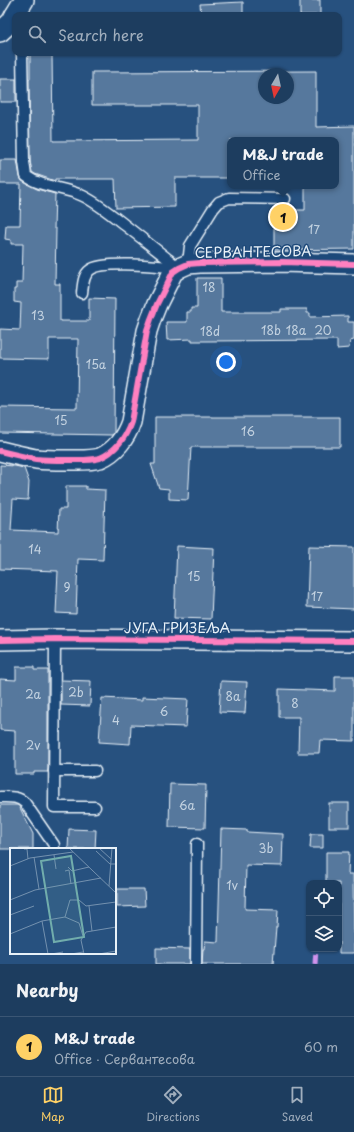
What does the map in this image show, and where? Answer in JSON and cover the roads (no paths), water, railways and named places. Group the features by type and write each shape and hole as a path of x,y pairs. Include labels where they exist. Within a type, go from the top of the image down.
{"street":[{"path":"17,12 24,0"},
{"name":"СЕРВАНТЕСОВА","path":"0,451 37,459 91,460 100,458 111,452 117,446 128,430 131,422 145,340 151,319 173,272 184,266 224,262 354,264"},
{"name":"ЈУГА ГРИЗЕЉА","path":"0,640 354,641"}],"lane":[{"path":"22,56 24,162 26,176 40,184 73,191 85,197 184,266"},
{"path":"184,266 190,246 219,202 229,198 285,199"},
{"path":"82,293 85,276 90,269 102,265 184,266"},
{"path":"55,639 54,807 95,807"},
{"path":"54,771 95,771"},
{"path":"0,797 21,799 54,845"},
{"path":"196,964 197,844"}],"place":[{"name":"M&J trade","path":"283,217"}]}
